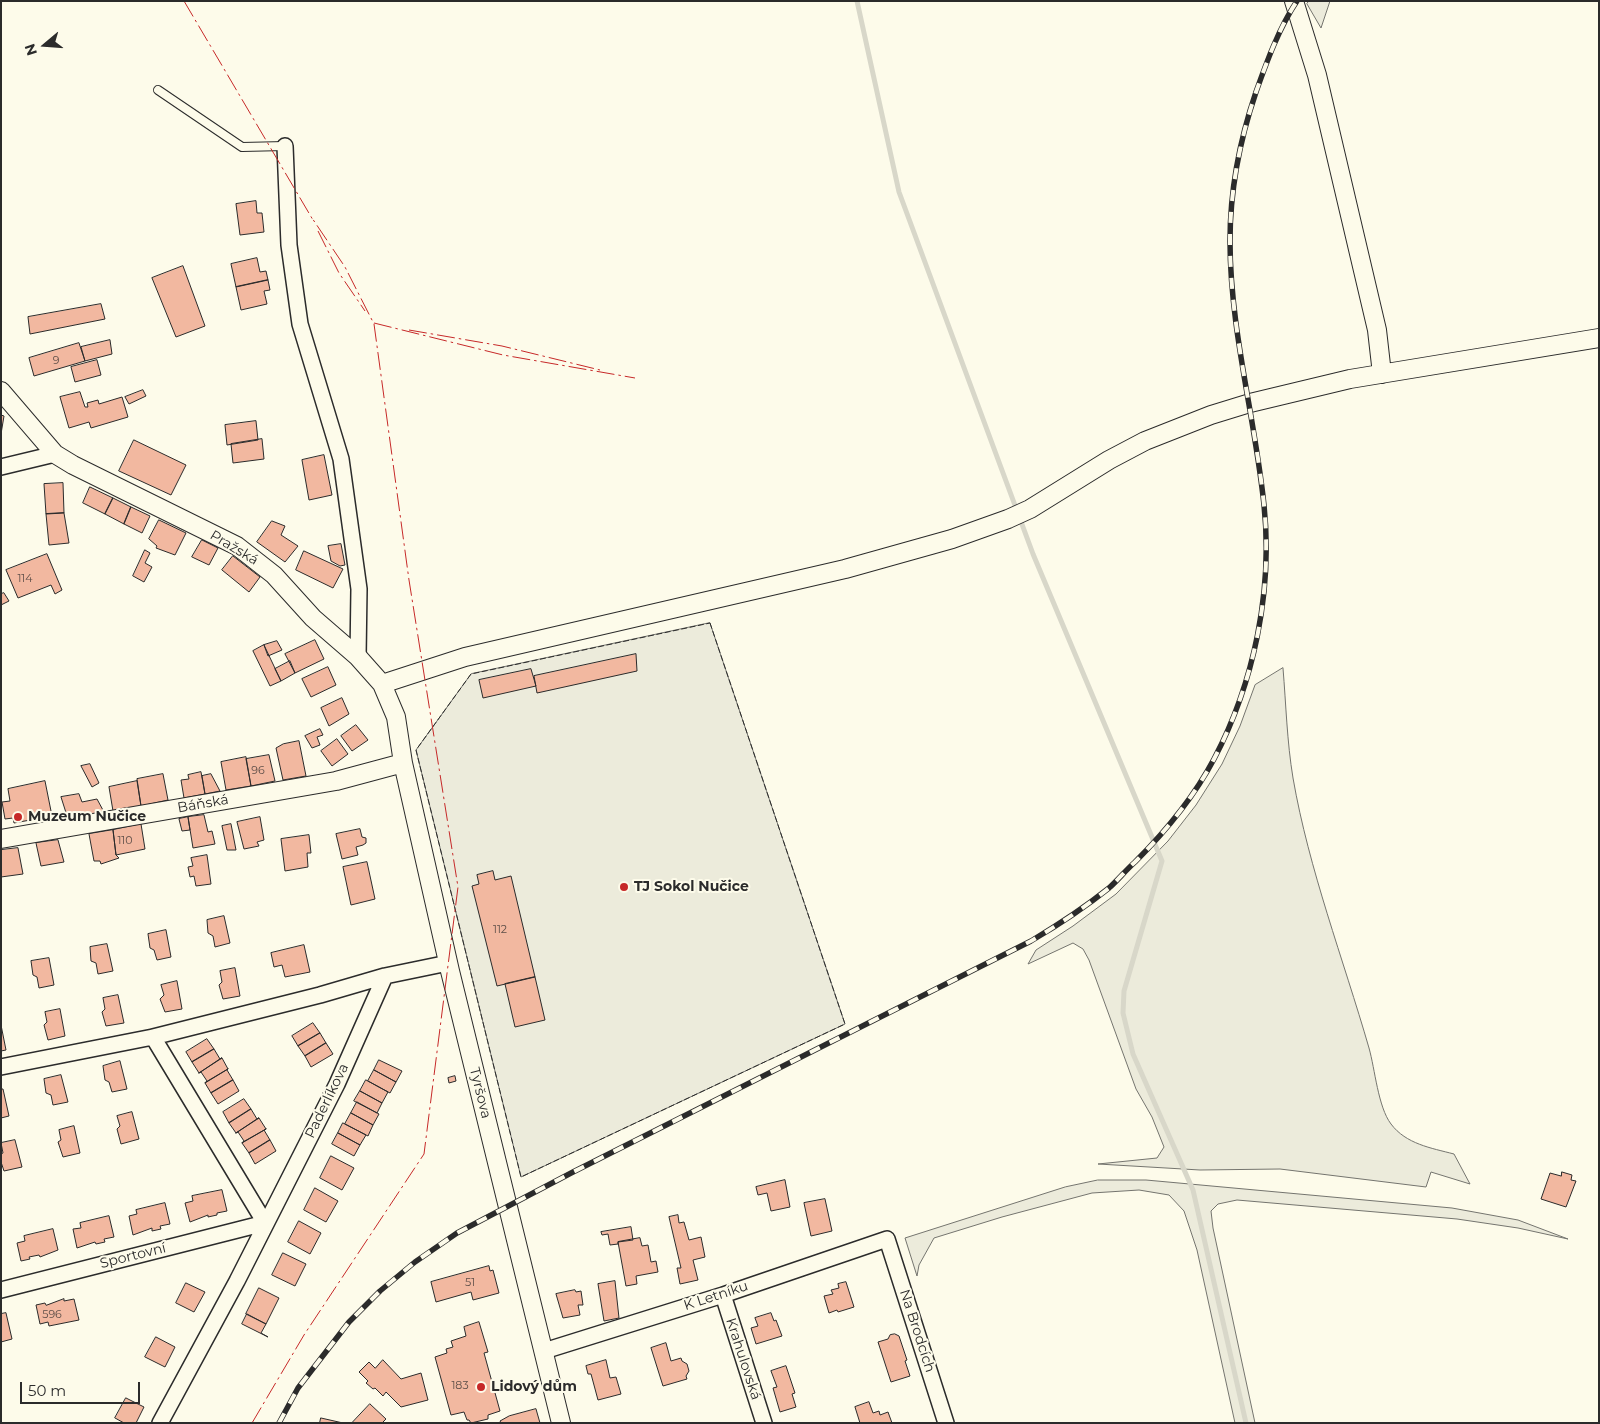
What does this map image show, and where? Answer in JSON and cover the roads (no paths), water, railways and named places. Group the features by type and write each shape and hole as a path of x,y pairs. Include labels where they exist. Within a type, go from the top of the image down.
{"street":[{"path":"1294,1 1319,85 1377,330 1382,374"},
{"path":"284,146 289,245 300,324 341,459 359,589 358,657"},
{"path":"382,684 465,657 844,569 952,539 1030,509 1109,460 1145,441 1173,429 1250,403 1341,381 1599,338"},
{"name":"Pražská","path":"1,391 55,454 73,465 237,546 274,575 314,618 358,657 382,684 396,717 403,763"},
{"path":"1,466 55,454"},
{"name":"Báňská","path":"1,839 336,781 403,763"},
{"name":"Tyršova","path":"403,763 448,963 561,1423"},
{"path":"1,1067 153,1037 320,996 385,976 448,963"},
{"name":"Paderlíkova","path":"160,1423 237,1281 337,1084 385,976"},
{"path":"153,1037 265,1223"},
{"name":"Sportovní","path":"1,1290 265,1223"},
{"name":"K Letníku","path":"544,1351 887,1239"},
{"name":"Na Brodcích","path":"887,1239 946,1423"},
{"name":"Krahulovská","path":"723,1294 764,1423"}],"lane":[{"path":"158,90 242,147 284,146"}],"waterway":[{"path":"857,1 899,192 1033,554 1162,861 1124,991 1123,1013 1133,1054 1193,1190 1246,1423"}],"railway":[{"path":"279,1423 298,1388 349,1322 380,1291 415,1262 457,1233 573,1172 1031,941 1071,916 1109,888 1157,839 1178,814 1206,773 1228,730 1250,668 1263,603 1266,570 1264,505 1234,307 1230,222 1237,165 1250,110 1274,45 1297,1"}],"place":[{"name":"Muzeum Nučice","path":"18,817"},
{"name":"TJ Sokol Nučice","path":"624,887"},
{"name":"Lidový dům","path":"481,1387"}]}
